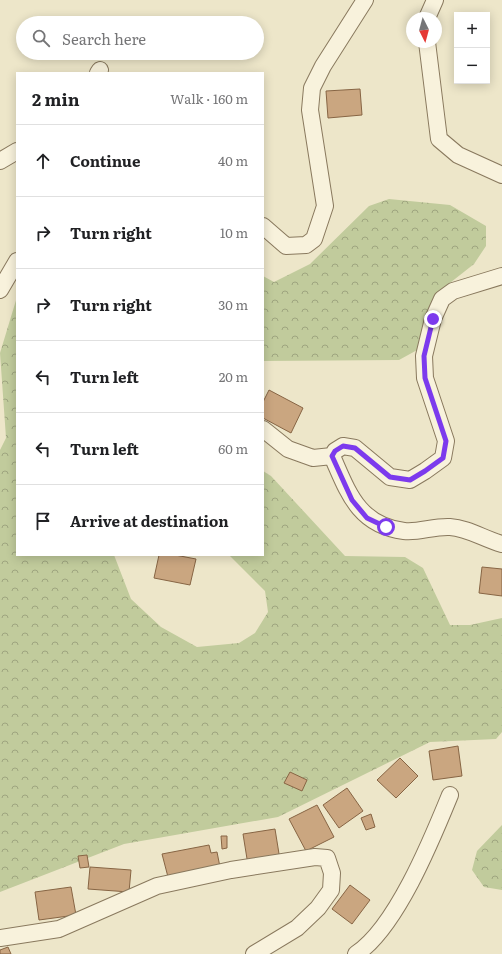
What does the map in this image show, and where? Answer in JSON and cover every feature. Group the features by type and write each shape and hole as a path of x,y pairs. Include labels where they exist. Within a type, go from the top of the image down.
{"street":[{"path":"264,227 286,246 306,245 314,239 325,206 310,110 312,88 323,66 365,0"},
{"path":"430,12 436,0"},
{"path":"428,48 439,138 458,155 502,175"},
{"path":"0,161 16,152"},
{"path":"0,290 16,262"},
{"path":"332,456 335,451 343,446 355,448 390,477 410,480 443,458 446,441 425,378 424,356 433,319 442,299 453,291 502,276"},
{"path":"264,430 288,449 312,458 332,456"},
{"path":"332,456 352,500 367,518 386,527 405,532 450,527 473,532 502,544"},
{"path":"356,954 373,940 396,910 438,824 450,795"},
{"path":"0,938 58,928 157,886 231,870 315,857 327,858 332,873 331,890 318,908 297,928 254,954"}],"green space":[{"path":"389,199 450,205 486,226 486,246 474,264 441,290 419,349 399,360 264,361 264,277 274,282 310,264 369,206"},
{"path":"16,300 16,556 114,556 131,599 161,627 197,647 239,643 255,633 268,612 265,591 230,556 264,556 264,472 271,476 345,556 405,557 423,568 450,625 470,625 502,618 502,732 496,739 430,742 278,817 124,844 0,892 0,450 6,438 0,353"},
{"path":"502,825 502,890 484,887 472,870 477,851"}],"building":[{"path":"360,89 362,115 328,118 326,91"},
{"path":"269,390 303,408 291,433 264,419 264,400"},
{"path":"159,556 180,556 196,559 190,585 154,578"},
{"path":"482,567 502,569 502,596 479,593"},
{"path":"458,746 462,776 433,780 429,751"},
{"path":"400,758 418,776 396,798 377,780"},
{"path":"290,772 307,780 302,791 284,783"},
{"path":"347,788 363,811 339,828 323,805"},
{"path":"317,805 334,837 306,851 289,819"},
{"path":"371,814 375,827 366,830 361,818"},
{"path":"275,829 280,860 248,865 243,834"},
{"path":"221,836 227,836 227,848 222,849"},
{"path":"209,845 211,853 217,852 220,867 168,877 162,854"},
{"path":"87,855 89,867 80,868 78,856"},
{"path":"90,867 131,870 129,892 88,889"},
{"path":"350,885 370,900 352,924 332,909"},
{"path":"71,887 76,915 39,920 35,892"},
{"path":"8,947 11,954 0,954 0,950"}],"route":[{"path":"386,527 367,518 352,500 332,456 335,451 343,446 355,448 390,477 410,480 443,458 446,441 425,378 424,356 433,319"}]}
